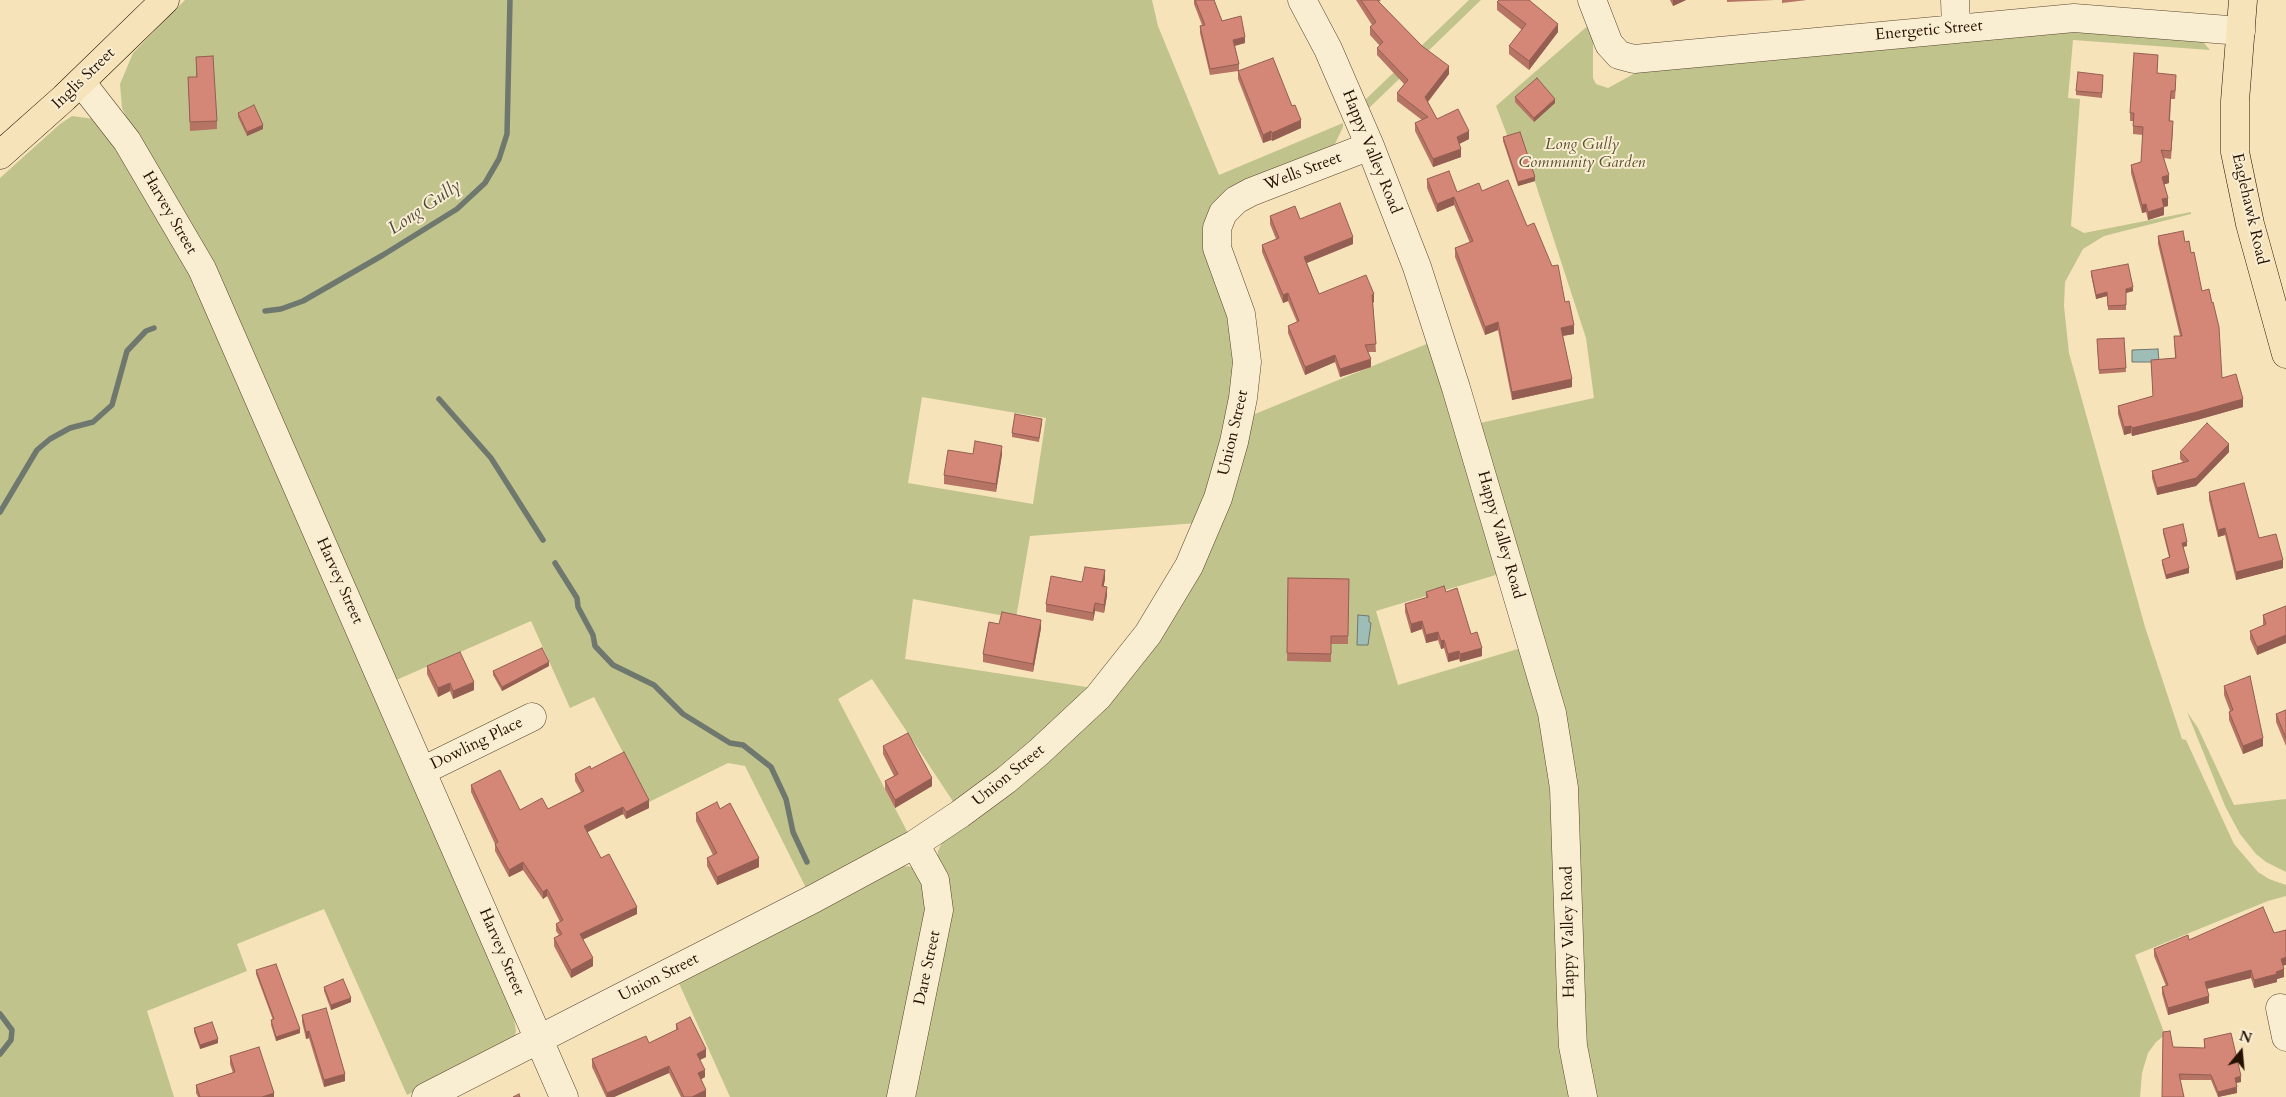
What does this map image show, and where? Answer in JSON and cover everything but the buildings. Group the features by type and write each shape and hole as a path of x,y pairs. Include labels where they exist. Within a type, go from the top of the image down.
{"main road":[{"name":"Inglis Street","path":"0,155 81,82 165,0"},
{"name":"Eaglehawk Road","path":"2243,0 2234,118 2236,160 2250,224 2286,354"}],"street":[{"name":"Happy Valley Road","path":"1302,0 1328,49 1370,146 1417,267 1552,712 1564,788 1573,1046 1583,1097"},
{"name":"Energetic Street","path":"1592,0 1609,44 1614,63 1956,28 2089,18 2241,31"},
{"path":"1955,0 1956,28"},
{"name":"Harvey Street","path":"81,82 127,141 202,269 564,1097"},
{"name":"Wells Street","path":"1236,200 1370,146"},
{"name":"Union Street","path":"426,1097 815,898 915,844 1006,780 1070,725 1098,697 1148,634 1189,566 1221,489 1234,442 1245,388 1247,362 1244,331 1236,297 1220,258 1216,238 1217,228 1223,213 1236,200"},
{"name":"Dowling Place","path":"422,771 532,718"},
{"name":"Dare Street","path":"901,1097 939,910 935,880 915,844"},
{"path":"2280,1008 2286,1037"}],"green space":[{"path":"185,0 1152,0 1158,26 1219,175 1343,123 1343,127 1334,146 1226,193 1234,332 1233,405 1197,523 1030,536 1016,618 913,599 905,659 1093,688 956,806 872,679 838,699 909,835 808,892 745,766 728,763 649,802 594,697 570,708 531,621 394,681 122,108 120,84 133,53","holes":["922,397 1046,418 1033,504 908,483"]},
{"path":"1469,0 1481,0 1368,109 1365,100"},
{"name":"Long Gully Community Garden","path":"1591,23 1593,78 1596,84 1608,88 1641,70 2066,29 2203,42 2210,50 2073,40 2068,98 2080,99 2071,226 2084,233 2191,212 2191,214 2104,236 2083,249 2065,282 2064,306 2069,353 2145,627 2182,739 2186,740 2234,844 2258,872 2269,879 2286,885 2286,896 2268,901 2135,955 2165,1035 2156,1042 2148,1053 2142,1073 2140,1097 1596,1097 1586,1055 1576,789 1480,423 1594,398 1586,338 1520,136 1509,140 1496,106"},
{"path":"72,116 94,119 107,132 185,262 512,1006 516,1031 514,1039 503,1049 407,1095 324,909 237,944 247,971 147,1011 174,1097 0,1097 0,178 60,124"},
{"path":"1429,343 1499,574 1376,611 1398,685 1521,648 1537,705 1552,788 1569,1097 912,1097 938,851 943,840 1111,699 1250,416","holes":["1349,587 1348,644 1331,644"]},
{"path":"2187,712 2198,728 2234,805 2286,799 2286,872 2266,862 2256,854 2240,834 2225,806"},
{"path":"903,866 914,867 929,895 892,1097 730,1097 678,981"}],"water":[{"path":"2158,349 2159,362 2132,362 2132,350"},
{"path":"1358,615 1369,616 1369,622 1371,623 1368,645 1357,645"}],"waterway":[{"name":"Long Gully","path":"265,311 281,309 303,301 383,255 457,209 485,183 499,159 507,134 510,0"},
{"name":"Long Gully","path":"0,512 37,450 50,439 70,428 93,422 112,405 127,351 146,331 154,328"},
{"path":"439,399 491,458 543,540"},
{"path":"555,563 577,598 578,607 593,635 595,646 613,665 654,685 683,714 730,743 743,745 771,767 786,799 793,832 807,862"},
{"path":"0,1014 12,1030 11,1040 0,1054"}]}
